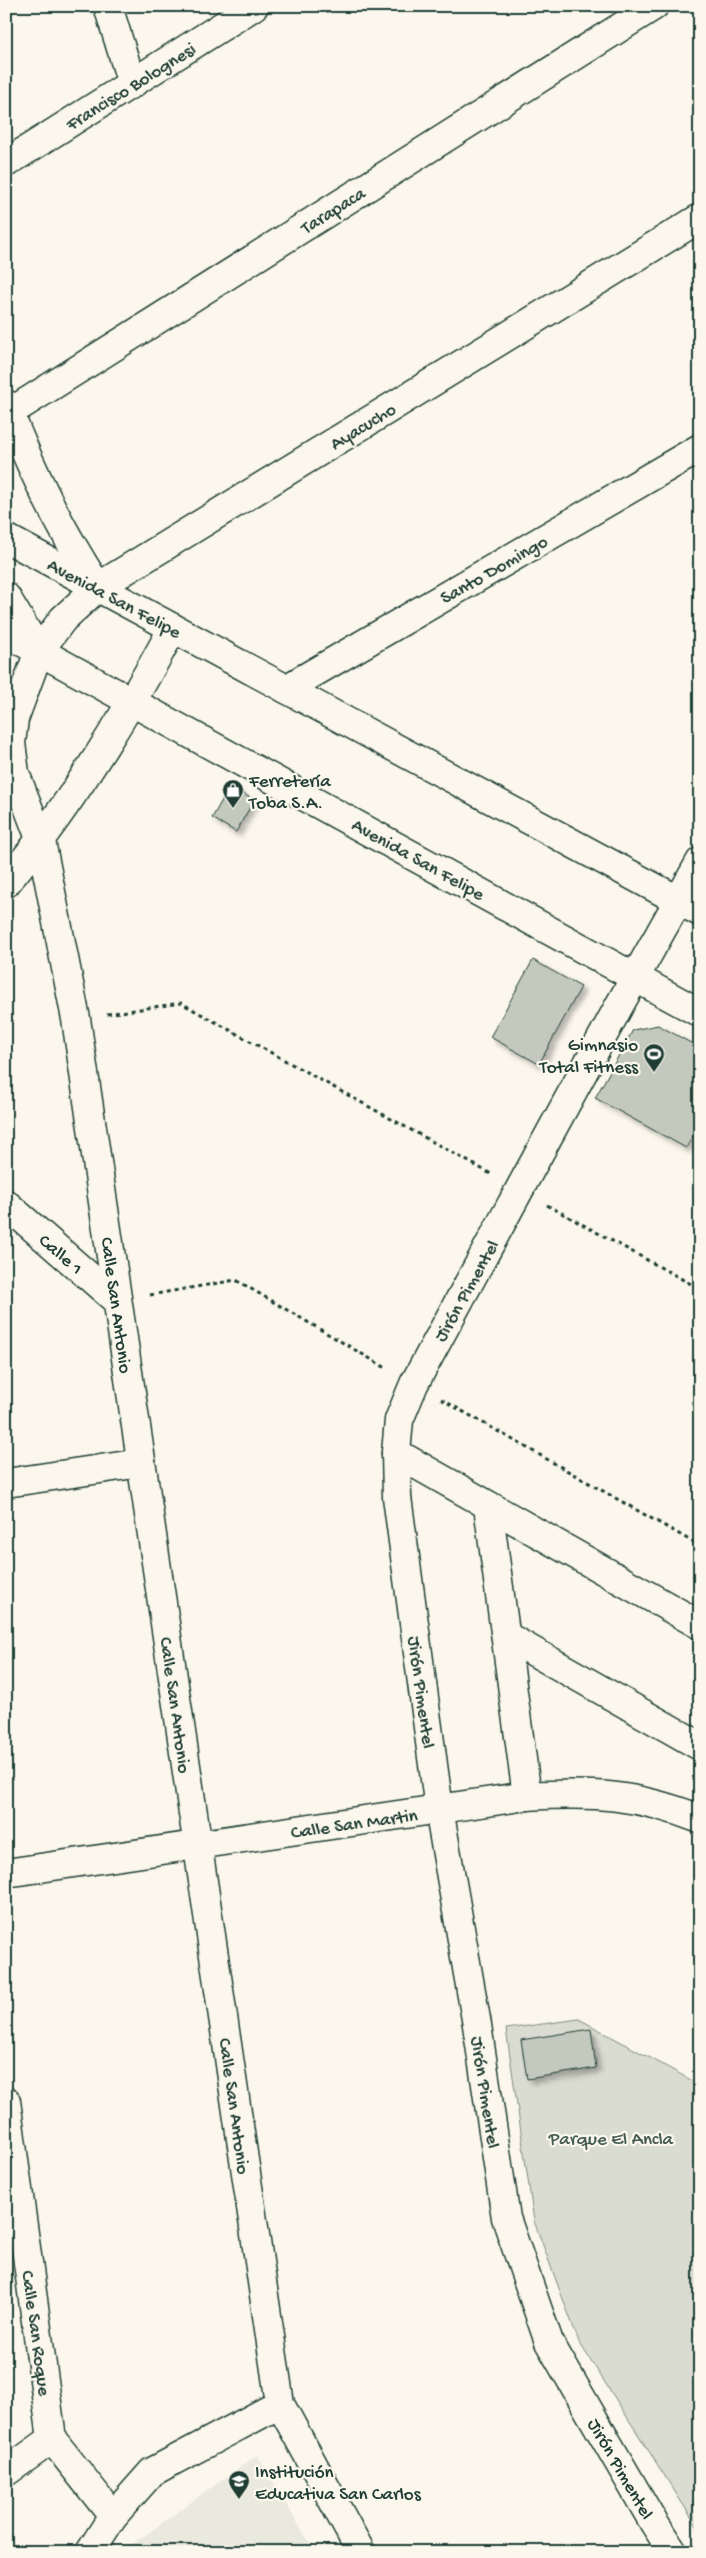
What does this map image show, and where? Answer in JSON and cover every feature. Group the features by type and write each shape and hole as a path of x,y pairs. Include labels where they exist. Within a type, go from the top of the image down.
{"street":[{"path":"108,6 132,84"},
{"name":"Francisco Bolognesi","path":"6,163 254,6"},
{"name":"Tarapaca","path":"8,408 654,6"},
{"name":"Ayacucho","path":"9,746 14,719 39,651 62,619 98,588 700,218"},
{"path":"8,408 42,492 70,544 98,588"},
{"name":"Santo Domingo","path":"286,689 700,448"},
{"name":"Avenida San Felipe","path":"6,538 689,906"},
{"path":"6,597 39,651"},
{"path":"6,883 41,841 133,701 173,628"},
{"name":"Avenida San Felipe","path":"6,633 700,1013"},
{"name":"Calle San Antonio","path":"9,746 15,773 41,841 76,1019 280,2404 361,2552"},
{"name":"Jirón Pimentel","path":"673,2552 654,2523 549,2342 506,2218 477,2025 439,1809 397,1497 396,1452 399,1420 414,1384 635,977 689,906 700,862"},
{"name":"Calle 1","path":"6,1204 117,1301"},
{"path":"396,1452 700,1625"},
{"path":"6,1483 141,1463"},
{"path":"488,1506 527,1796"},
{"path":"506,1636 700,1746"},
{"name":"Calle San Martin","path":"6,1873 527,1796 578,1793 623,1796 662,1804 700,1819"},
{"name":"Calle San Roque","path":"6,2101 52,2439"},
{"path":"90,2552 113,2516 152,2472 280,2404"},
{"path":"6,2472 52,2439 113,2516"}],"path":[{"path":"76,1019 180,1003 700,1289"}],"shaded area":[{"name":"Institución Educativa San Carlos","path":"257,2455 315,2552 127,2552 131,2545"}],"green space":[{"name":"Parque El Ancla","path":"579,2019 700,2085 700,2531 579,2342 534,2221 506,2029"}],"building":[{"name":"Ferretería Toba S.A.","path":"230,786 254,800 236,832 212,818"},
{"path":"533,960 581,987 539,1064 490,1037"},
{"name":"Gimnasio Total Fitness","path":"658,1025 700,1048 700,1123 686,1148 595,1098 633,1030"},
{"path":"591,2029 596,2068 527,2079 521,2040"}],"place":[{"name":"Ferretería Toba S.A.","path":"233,809"},
{"name":"Gimnasio Total Fitness","path":"654,1073"},
{"name":"Institución Educativa San Carlos","path":"239,2500"}]}
